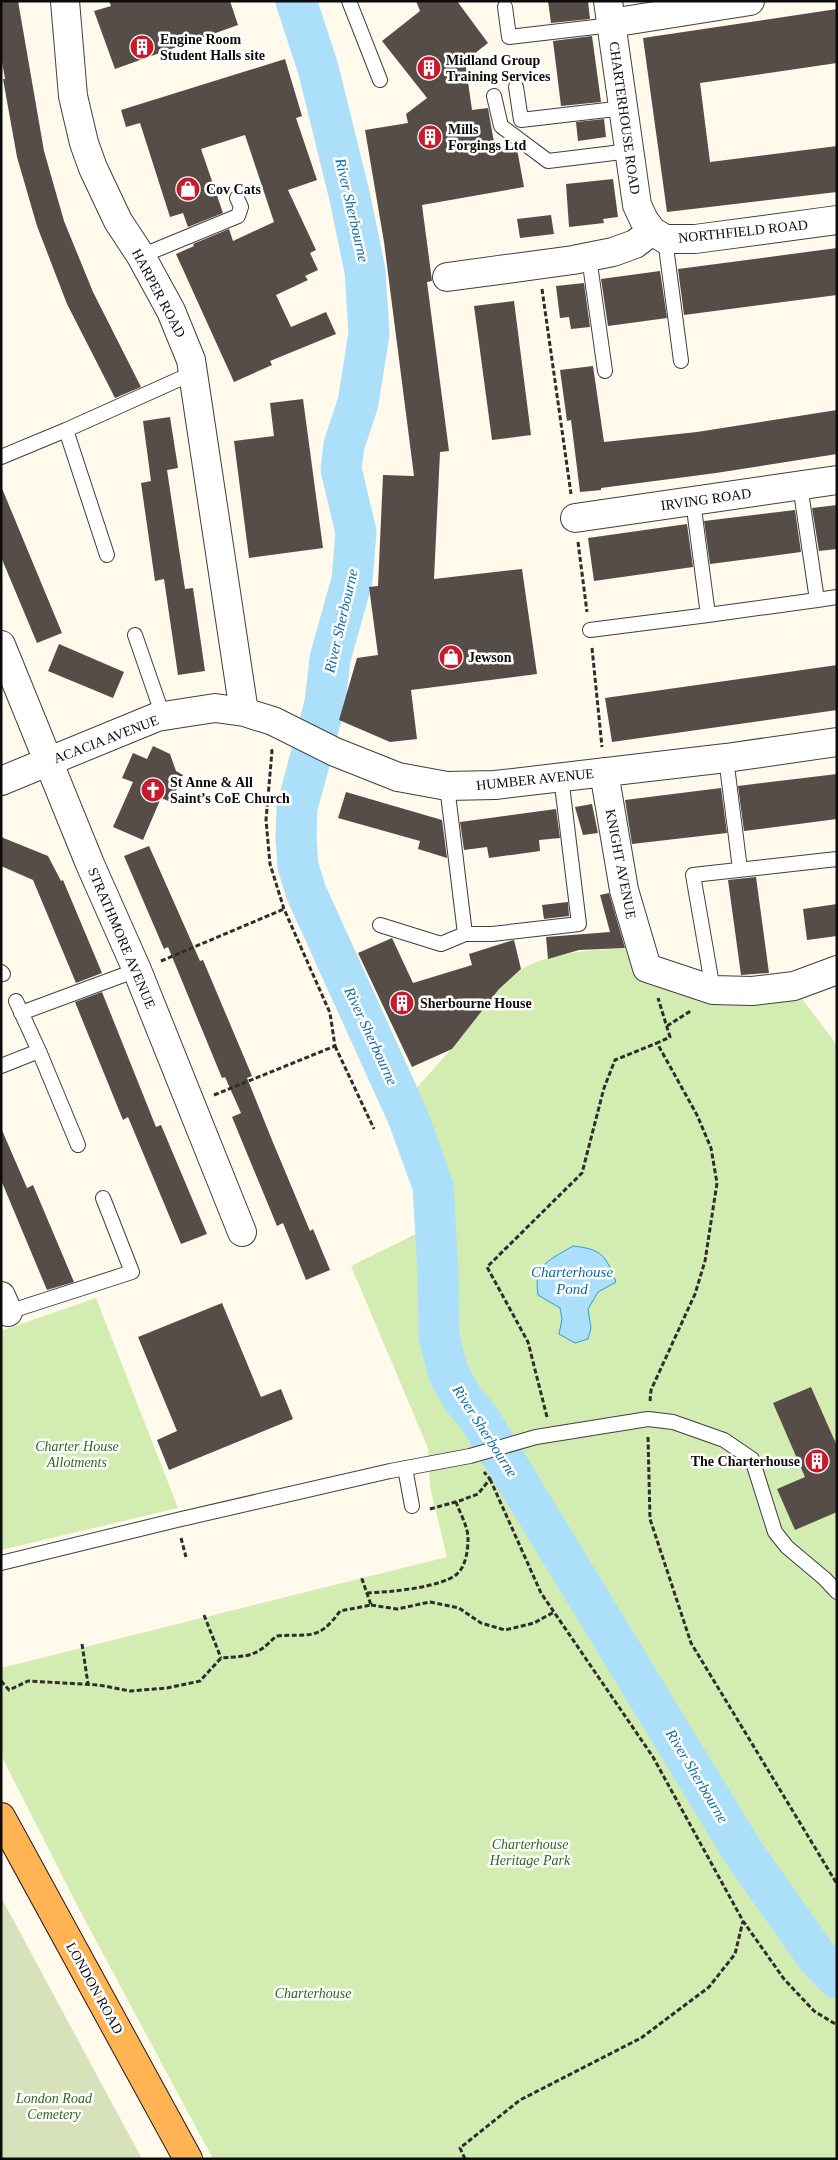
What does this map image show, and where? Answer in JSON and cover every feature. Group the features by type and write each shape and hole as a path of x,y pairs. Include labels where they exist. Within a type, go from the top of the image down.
{"highway":[{"name":"LONDON ROAD","path":"1,1817 188,2159"}],"street":[{"name":"HARPER ROAD","path":"65,1 73,96 84,144 118,221 141,256 171,311 183,338 193,373 244,712"},
{"path":"610,16 736,2"},
{"name":"CHARTERHOUSE ROAD","path":"610,16 637,204 644,220 658,235"},
{"name":"NORTHFIELD ROAD","path":"658,235 695,238 837,220"},
{"path":"447,277 589,257 613,252 658,235"},
{"name":"IRVING ROAD","path":"575,518 837,480"},
{"name":"STRATHMORE AVENUE","path":"1,645 137,970 242,1232"},
{"name":"ACACIA AVENUE","path":"1,781 163,716 215,708 244,712"},
{"name":"HUMBER AVENUE","path":"244,712 273,721 336,752 398,777 448,786 495,785 726,758 837,742"},
{"name":"KNIGHT AVENUE","path":"604,772 624,890 647,968"},
{"path":"647,968 713,990 752,991 794,986 837,970"}],"lane":[{"path":"349,1 380,80"},
{"path":"505,7 509,37 610,16"},
{"path":"516,87 521,120 624,108"},
{"path":"494,96 501,126 548,161 630,151"},
{"path":"141,256 238,216 241,207 237,198"},
{"path":"658,235 681,361"},
{"path":"589,257 605,372"},
{"path":"1,457 193,373"},
{"path":"66,430 107,555"},
{"path":"800,485 817,600"},
{"path":"693,501 708,615"},
{"path":"590,630 837,597"},
{"path":"135,635 163,716"},
{"path":"726,758 740,869"},
{"path":"380,925 441,944 465,934 492,934 579,924 561,777"},
{"path":"448,786 465,934"},
{"path":"713,990 693,875 837,859"},
{"path":"78,1145 19,1007 137,970"},
{"path":"1,1066 39,1051"},
{"path":"5,1304 132,1272 103,1198"},
{"path":"1,1563 93,1539 405,1468 470,1456 536,1437 648,1420 674,1422 724,1440 752,1459 775,1532 787,1547 825,1579 837,1592"},
{"path":"405,1468 412,1506"}],"path":[{"path":"267,744 272,751 266,820 270,864 284,909 330,1013 335,1046 374,1129"},
{"path":"137,970 284,909"},
{"path":"551,1435 545,1402 528,1342 487,1267 582,1173 604,1088 615,1060 670,1037 647,968"},
{"path":"657,1043 697,1115 712,1148 717,1183 705,1261 698,1286 651,1390 648,1420 650,1519 691,1643 837,1884"},
{"path":"190,1105 335,1046"},
{"path":"470,1456 490,1479 541,1593 653,1757 743,1921 784,1979 814,2012 837,2025"},
{"path":"429,1509 478,1494 490,1479"},
{"path":"367,1593 402,1591 435,1583 457,1574 466,1557 468,1537 456,1502"},
{"path":"362,1576 371,1605"},
{"path":"1,1681 9,1690 28,1681 88,1684 130,1691 167,1688 200,1681 221,1658 244,1656 262,1651 276,1636 311,1636 330,1626 340,1611 371,1605 397,1609 430,1602 459,1608 481,1623 505,1630 534,1623 554,1612"},
{"path":"204,1615 221,1658"},
{"path":"82,1644 88,1684"},
{"path":"466,2159 460,2148 520,2100 641,2038 709,1987 735,1954 743,1921"}],"green space":[{"name":"Charterhouse Heritage Park","path":"635,948 647,968 800,996 837,1045 837,2159 213,2159 78,1907 1,1755 1,1668 447,1557 430,1487 428,1448 351,1266 434,1225 389,1119 460,1039 495,992 520,970 547,958 576,952"},
{"name":"Charter House Allotments","path":"96,1298 178,1508 1,1550 1,1331"},
{"name":"London Road Cemetery","path":"1,1897 16,1925 142,2159 1,2159"}],"water":[{"name":"Charterhouse Pond","path":"573,1246 591,1249 602,1255 616,1282 598,1292 588,1309 591,1328 588,1339 575,1343 559,1334 562,1319 560,1308 538,1295 537,1285 538,1276 545,1264 550,1259"}],"building":[{"path":"1,1 18,1 44,151 64,221 93,292 141,387 115,398 67,304 37,226 17,157 3,79 5,79 1,56"},
{"name":"Engine Room Student Halls site","path":"109,1 230,1 238,25 115,69 94,11 111,6"},
{"path":"416,1 457,1 488,43 465,61 472,110 488,108 495,148 512,145 517,149 524,187 422,205 432,281 427,282 449,451 440,452 434,579 522,569 537,674 411,690 417,739 390,742 339,720 357,658 378,655 369,587 378,586 383,475 414,476 384,242 365,130 408,123 406,114 427,98 382,41 420,11"},
{"path":"548,1 588,1 590,19 551,23"},
{"path":"837,9 837,63 700,83 710,162 837,146 837,192 667,212 643,38"},
{"path":"592,36 601,102 561,106 553,41"},
{"path":"285,59 302,116 296,118 317,180 288,190 316,250 310,253 318,270 305,276 308,280 276,295 291,327 326,312 336,334 270,361 272,365 234,382 176,254 194,246 193,244 229,229 233,241 274,222 245,135 201,149 223,213 188,227 183,213 170,217 140,123 126,127 121,110"},
{"path":"604,119 606,137 578,141 576,122"},
{"path":"613,179 618,217 603,219 604,223 569,227 566,184"},
{"path":"551,215 554,234 520,238 517,219"},
{"path":"837,248 837,295 684,315 678,269"},
{"path":"660,271 667,318 608,326 601,279"},
{"path":"584,283 590,327 571,329 569,317 560,318 556,286"},
{"path":"514,301 531,435 492,440 474,306"},
{"path":"593,366 604,442 697,432 837,410 837,454 580,492 571,420 567,421 560,370"},
{"path":"303,399 323,548 249,558 234,441 274,436 270,403"},
{"path":"170,417 178,468 167,470 185,589 193,588 205,671 178,675 164,579 155,581 141,483 151,481 143,421"},
{"path":"1,486 62,633 37,643 1,557"},
{"path":"837,505 837,549 819,551 812,508"},
{"path":"795,510 801,552 710,564 704,521"},
{"path":"687,524 693,567 594,581 588,538"},
{"path":"59,644 124,672 113,698 48,671"},
{"path":"837,665 837,710 612,742 605,698"},
{"name":"St Anne & All Saint’s CoE Church","path":"153,746 170,754 176,771 183,775 171,802 161,798 143,840 113,827 133,782 122,778 133,753 147,759"},
{"path":"837,774 837,819 744,831 738,786"},
{"path":"721,788 727,833 632,844 625,800"},
{"path":"346,792 442,820 447,858 418,849 420,841 338,818"},
{"path":"592,804 598,833 583,835 575,807"},
{"path":"556,809 560,838 539,840 540,851 489,858 487,847 464,850 460,822"},
{"path":"1,837 48,856 61,881 63,880 102,973 76,983 33,880 1,866"},
{"path":"149,846 200,961 203,960 252,1076 247,1078 272,1140 310,1231 313,1229 330,1270 306,1280 283,1223 277,1226 232,1117 241,1113 225,1077 222,1078 168,947 164,949 124,856"},
{"path":"756,877 769,973 741,975 728,880"},
{"path":"609,893 625,948 579,950 548,959 546,937 610,932 600,895"},
{"path":"568,902 569,916 544,919 542,905"},
{"path":"837,904 837,936 807,940 803,909"},
{"path":"392,938 413,983 472,965 469,954 514,940 521,969 499,989 452,1049 412,1067 358,953"},
{"path":"102,992 156,1127 161,1125 207,1234 181,1244 128,1117 123,1120 75,1002"},
{"path":"1,1128 27,1188 33,1185 74,1282 47,1290 1,1180"},
{"path":"222,1303 261,1397 281,1389 293,1419 169,1470 157,1440 177,1431 138,1337"},
{"name":"The Charterhouse","path":"811,1387 837,1446 837,1512 795,1530 777,1489 805,1477 773,1403"}],"waterway":[{"name":"River Sherbourne","path":"296,1 318,68 350,198 365,271 369,334 358,403 344,445 341,469 356,532 352,580 330,659 325,703 297,808 296,839 298,866 306,892 408,1117 433,1186 438,1271 439,1337 448,1372 462,1398 479,1418 743,1852 817,1957 837,1978"}],"place":[{"name":"Engine Room Student Halls site","path":"142,47"},
{"name":"Midland Group Training Services","path":"429,68"},
{"name":"Mills Forgings Ltd","path":"430,137"},
{"name":"Cov Cats","path":"188,189"},
{"name":"Jewson","path":"451,657"},
{"name":"St Anne & All Saint’s CoE Church","path":"153,790"},
{"name":"Sherbourne House","path":"402,1003"},
{"name":"The Charterhouse","path":"817,1461"}],"park label":[{"name":"Charterhouse","path":"313,1993"}]}
